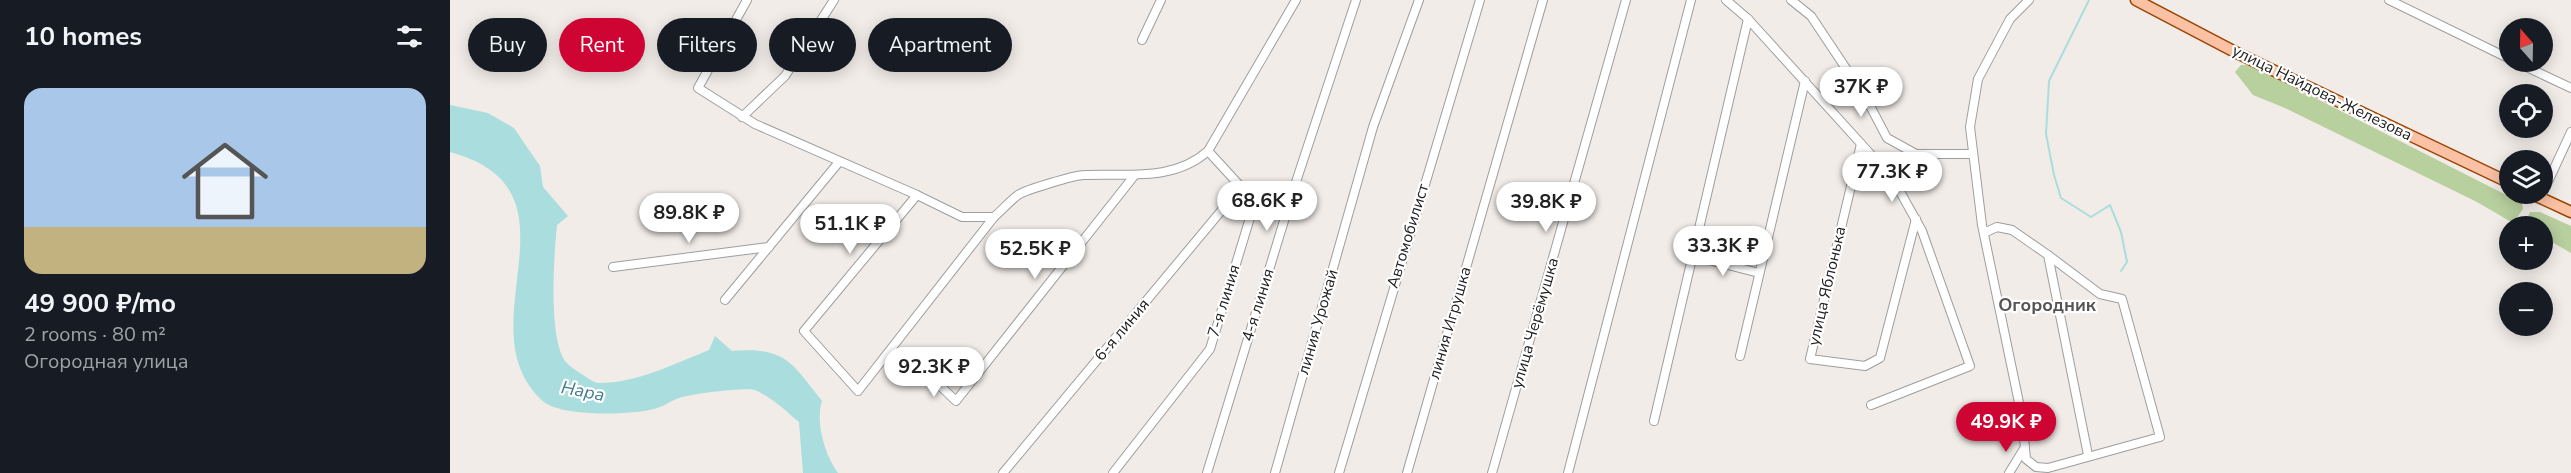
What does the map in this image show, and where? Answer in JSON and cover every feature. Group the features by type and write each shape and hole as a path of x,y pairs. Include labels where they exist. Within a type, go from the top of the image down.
{"main road":[{"name":"улица Найдова-Железова","path":"2136,0 2239,54 2499,178"},
{"path":"2553,203 2571,212"}],"street":[{"path":"747,0 698,88 742,117 962,217 994,217"},
{"path":"742,117 785,76 834,0"},
{"path":"1142,40 1161,0"},
{"path":"917,195 804,332 858,391 994,217 1020,193 1082,174 1134,176 1177,170 1196,162 1208,152 1296,0"},
{"name":"4-я линия","path":"1207,473 1290,199 1356,0"},
{"name":"линия Урожай","path":"1275,473 1373,127 1419,0"},
{"name":"Автомобилист","path":"1339,473 1480,0"},
{"name":"линия Игрушка","path":"1407,473 1543,0"},
{"name":"улица Черёмушка","path":"1492,473 1626,0"},
{"path":"1568,473 1691,0"},
{"path":"1726,0 1748,19 1893,179 1922,231 1970,366 1871,405"},
{"path":"1791,0 1810,16 1867,100 1887,138 1916,154 1973,154"},
{"path":"1984,233 1998,227 2012,230 2100,294 2122,300 2160,437 2088,455 2048,468 2036,467 2026,459 2022,417 1984,233 1970,127 1978,79 2010,19 2029,0"},
{"path":"2389,0 2499,53"},
{"path":"1654,421 1748,19"},
{"path":"2537,72 2571,88"},
{"path":"1740,356 1805,81"},
{"path":"2553,164 2571,132"},
{"name":"улица Яблонька","path":"1861,144 1810,359 1865,366 1880,358 1916,219"},
{"name":"7-я линия","path":"1113,473 1210,349 1253,208 1241,187 1208,152"},
{"path":"725,300 839,162"},
{"path":"930,376 956,401 1134,176"},
{"name":"6-я линия","path":"1003,473 1241,187"},
{"path":"613,267 768,247"},
{"path":"2048,255 2088,455"},
{"path":"1693,256 1759,273"},
{"path":"2009,473 2025,446"}],"green space":[{"path":"2241,65 2250,65 2499,191 2499,204 2522,204 2523,209 2518,216 2501,216 2285,108 2253,95 2235,72"},
{"path":"2530,212 2540,212 2549,216 2528,216"},
{"path":"2553,218 2571,226 2571,253 2553,243"}],"water":[{"name":"Нара","path":"450,105 488,113 514,128 540,166 543,187 568,216 557,225 554,295 556,333 567,363 597,383 627,380 655,372 709,350 715,336 732,351 750,350 776,355 794,367 822,401 820,419 822,438 838,473 803,473 799,422 773,400 755,390 730,390 694,395 679,398 654,409 617,413 574,412 549,405 540,398 534,392 518,361 513,328 520,224 512,194 490,170 450,152"}],"waterway":[{"path":"2089,0 2049,81 2046,134 2061,198 2091,217 2110,205 2121,232 2127,262 2121,271"}],"district":[{"name":"Огородник","path":"2047,305"}]}
